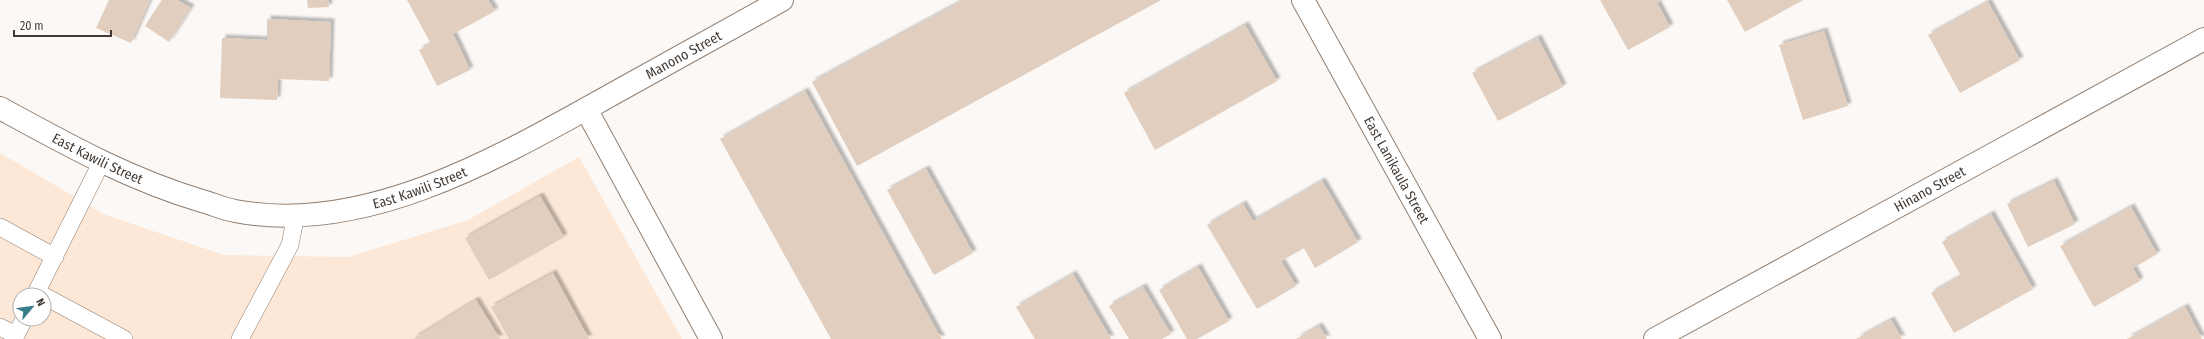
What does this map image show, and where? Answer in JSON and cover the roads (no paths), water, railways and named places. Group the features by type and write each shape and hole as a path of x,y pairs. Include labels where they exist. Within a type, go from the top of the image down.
{"street":[{"name":"Manono Street","path":"586,109 782,0"},
{"name":"East Lanikaula Street","path":"1302,0 1490,339"},
{"name":"Hinano Street","path":"1655,339 2204,39"},
{"name":"East Kawili Street","path":"0,108 101,163 185,196 234,211 263,214 296,214 348,209 385,201 434,185 500,154 586,109"},
{"path":"586,109 711,339"}],"lane":[{"path":"43,287 55,257 101,163"},
{"path":"240,339 290,245 296,214"},
{"path":"0,227 55,257"},
{"path":"52,300 124,339"},
{"path":"0,327 15,337 20,327"}]}
